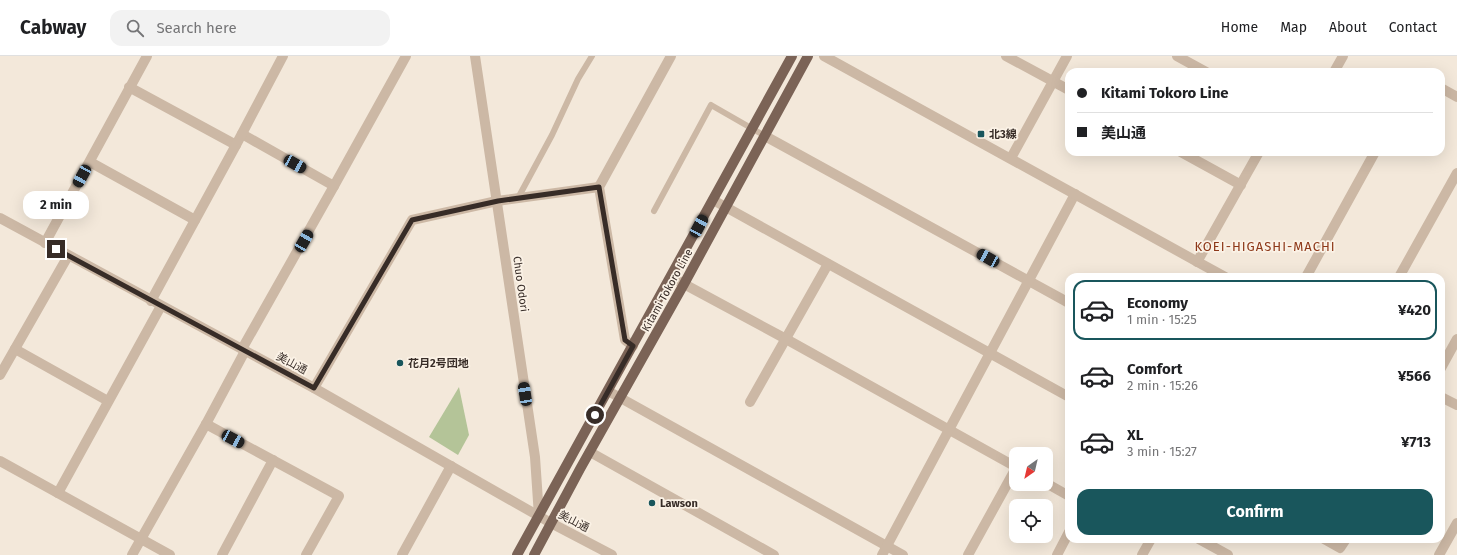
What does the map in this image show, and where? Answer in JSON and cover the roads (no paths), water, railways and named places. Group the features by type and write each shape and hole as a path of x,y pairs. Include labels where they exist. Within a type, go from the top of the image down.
{"main road":[{"name":"Kitami Tokoro Line","path":"517,555 792,56"},
{"name":"Kitami Tokoro Line","path":"534,555 808,56"}],"street":[{"path":"45,243 147,56"},
{"path":"132,555 206,424 243,350 406,56"},
{"name":"Chuo Odori","path":"475,56 498,201 535,457 538,516"},
{"path":"633,346 625,340 599,187 671,56"},
{"path":"824,56 1011,158 1215,273"},
{"path":"1006,56 1065,88"},
{"path":"1011,158 1067,56"},
{"path":"1177,56 1199,68"},
{"path":"1336,68 1343,56"},
{"path":"151,301 242,134 279,57"},
{"path":"129,87 236,145"},
{"path":"1445,90 1457,97"},
{"path":"242,134 334,186"},
{"path":"765,136 1065,301"},
{"path":"1188,156 1241,185"},
{"path":"1197,262 1258,156"},
{"path":"1308,273 1373,156"},
{"path":"90,162 195,220"},
{"path":"1401,273 1457,173"},
{"path":"314,388 412,220 498,201 599,187"},
{"path":"885,550 1075,194"},
{"path":"713,200 1065,395"},
{"name":"美山通","path":"0,218 314,388 538,516 612,555"},
{"path":"0,375 68,256"},
{"path":"750,402 828,264"},
{"path":"671,277 950,429 1009,463"},
{"path":"58,493 161,306"},
{"path":"1445,361 1457,339"},
{"path":"14,350 108,401"},
{"path":"608,391 885,550 903,555"},
{"path":"1445,399 1457,405"},
{"path":"206,424 339,496 306,555"},
{"path":"590,452 774,555"},
{"path":"0,460 170,555"},
{"path":"222,555 273,460"},
{"path":"402,555 451,466"},
{"path":"968,555 1009,480"},
{"path":"1053,487 1065,494"},
{"path":"1439,555 1457,523"},
{"path":"1057,555 1065,540"},
{"path":"1142,555 1149,543"},
{"path":"1206,543 1228,555"},
{"path":"1331,543 1340,548 1343,543"}],"lane":[{"path":"518,198 552,135 578,79 592,56"},
{"path":"654,212 711,105 765,136"}],"place":[{"name":"北3線","path":"981,134"},
{"name":"花月2号団地","path":"400,363"},
{"name":"Lawson","path":"652,503"}],"district":[{"name":"KOEI-HIGASHI-MACHI","path":"1265,246"}]}
